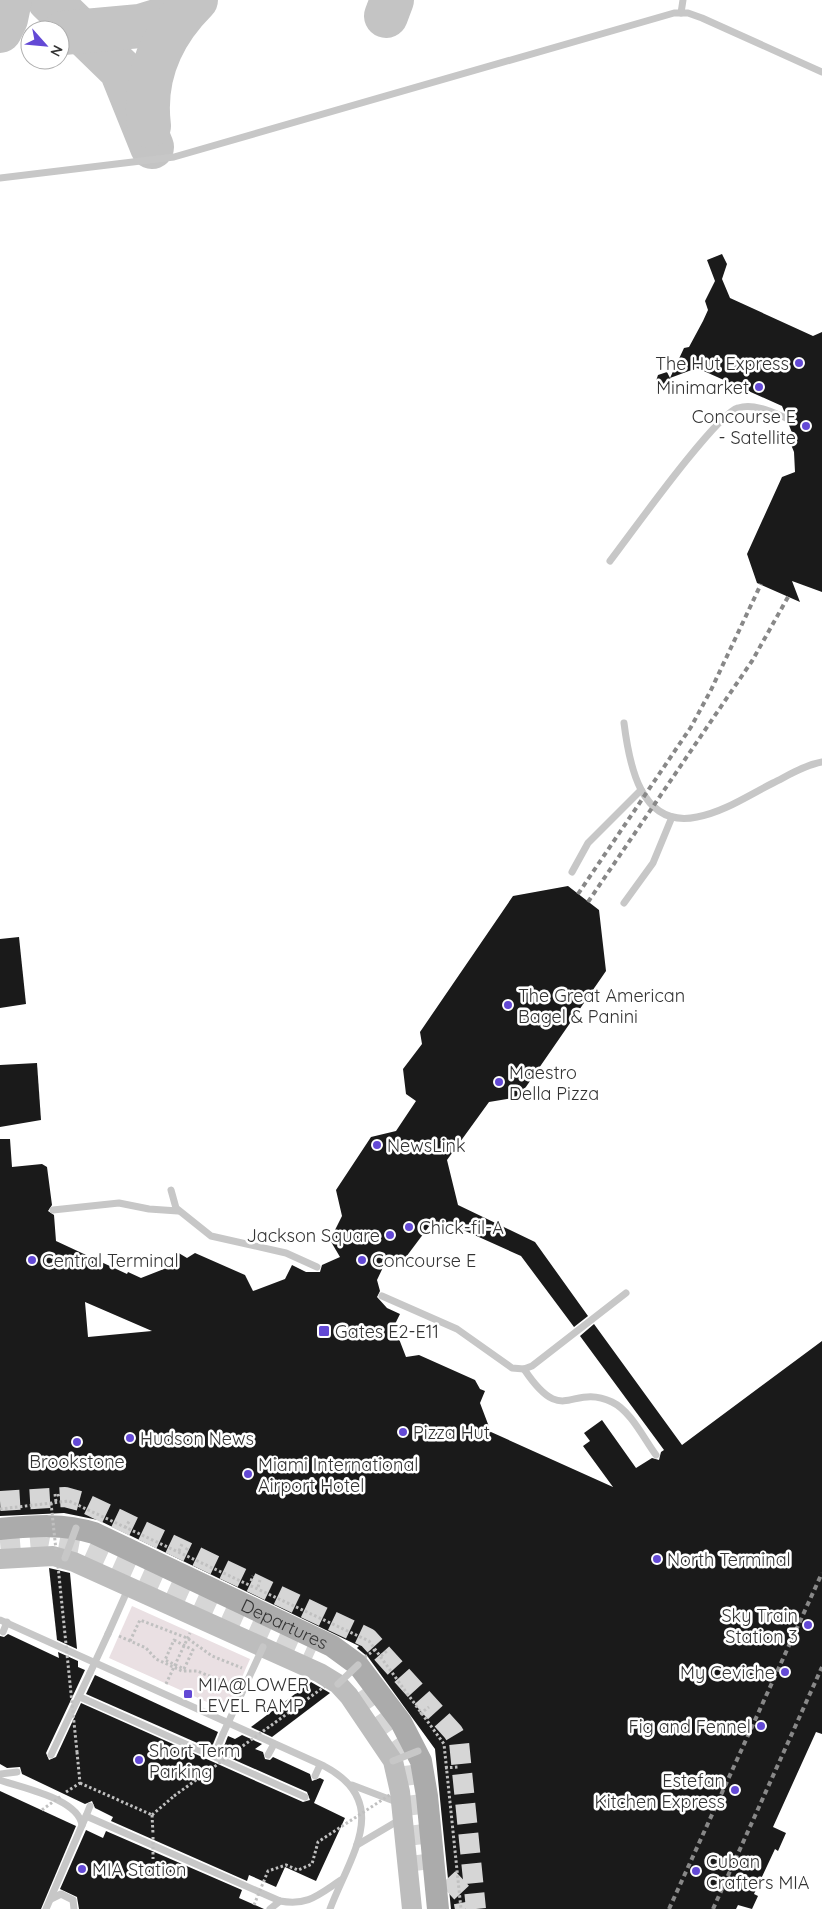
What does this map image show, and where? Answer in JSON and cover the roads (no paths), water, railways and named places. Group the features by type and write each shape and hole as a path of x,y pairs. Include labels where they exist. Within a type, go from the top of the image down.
{"main road":[{"name":"Departures","path":"0,1530 38,1526 76,1528 94,1533 305,1632 359,1663 401,1722 418,1751 424,1773 441,1872 438,1909"},
{"name":"Departures","path":"0,1559 43,1556 60,1557 129,1586 337,1682 356,1705 394,1761 400,1792 412,1909"}],"lane":[{"path":"681,12 683,0"},
{"path":"0,178 174,157 668,14 681,12 702,18 822,72"},
{"path":"610,561 696,449 728,413 740,407 755,407 786,418"},
{"path":"624,723 633,773 641,790 659,811 672,817 698,817 723,809 803,768 822,762"},
{"path":"572,872 588,843 641,790"},
{"path":"624,903 660,850 672,817"},
{"path":"171,1190 173,1202 178,1211 216,1238 286,1252 318,1267"},
{"path":"53,1210 119,1204 178,1211"},
{"path":"382,1296 458,1329 508,1366 524,1369 532,1366 626,1293"},
{"path":"524,1369 538,1389 552,1400 562,1402 593,1397 616,1404 626,1414 656,1455"},
{"path":"60,1557 76,1528"},
{"path":"51,1755 80,1697 129,1586"},
{"path":"2,1632 4,1621 320,1765 340,1775 351,1784 359,1797 362,1807 357,1845 341,1879 330,1909"},
{"path":"214,1756 263,1647"},
{"path":"337,1682 359,1663"},
{"path":"80,1697 305,1797"},
{"path":"268,1755 274,1744"},
{"path":"394,1761 418,1751"},
{"path":"315,1776 320,1765"},
{"path":"0,1774 16,1772"},
{"path":"0,1780 33,1789 60,1802 76,1813 82,1825"},
{"path":"351,1784 392,1797"},
{"path":"46,1909 90,1806"},
{"path":"86,1816 280,1901 306,1902 341,1879"},
{"path":"357,1845 396,1822"},
{"path":"50,1899 62,1894 68,1896 73,1900 74,1909"},
{"path":"270,1909 280,1901"}],"tunnel":[{"path":"0,1501 65,1497 80,1501 368,1638 453,1732 459,1742 476,1909"},
{"path":"0,1542 47,1538 80,1544 316,1650"},
{"path":"363,1689 401,1743 409,1760 423,1870"},
{"path":"448,1878 462,1893 465,1909"}],"railway":[{"path":"578,894 691,727 711,690 761,584"},
{"path":"588,902 752,661 788,597"},
{"path":"669,1909 822,1573"},
{"path":"713,1909 822,1667"}],"place":[{"name":"The Hut Express","path":"799,363"},
{"name":"Minimarket","path":"759,387"},
{"name":"Concourse E - Satellite","path":"806,426"},
{"name":"The Great American Bagel & Panini","path":"508,1005"},
{"name":"Maestro Della Pizza","path":"499,1082"},
{"name":"NewsLink","path":"377,1145"},
{"name":"Chick-fil-A","path":"409,1227"},
{"name":"Jackson Square","path":"390,1235"},
{"name":"Central Terminal","path":"32,1260"},
{"name":"Concourse E","path":"362,1260"},
{"name":"Gates E2-E11","path":"324,1331"},
{"name":"Pizza Hut","path":"403,1432"},
{"name":"Hudson News","path":"130,1438"},
{"name":"Brookstone","path":"77,1442"},
{"name":"Miami International Airport Hotel","path":"248,1474"},
{"name":"North Terminal","path":"657,1559"},
{"name":"Sky Train Station 3","path":"808,1625"},
{"name":"My Ceviche","path":"785,1672"},
{"name":"MIA@LOWER LEVEL RAMP","path":"188,1694"},
{"name":"Fig and Fennel","path":"761,1726"},
{"name":"Short Term Parking","path":"139,1760"},
{"name":"Estefan Kitchen Express","path":"735,1790"},
{"name":"MIA Station","path":"82,1869"},
{"name":"Cuban Crafters MIA","path":"696,1871"}]}
